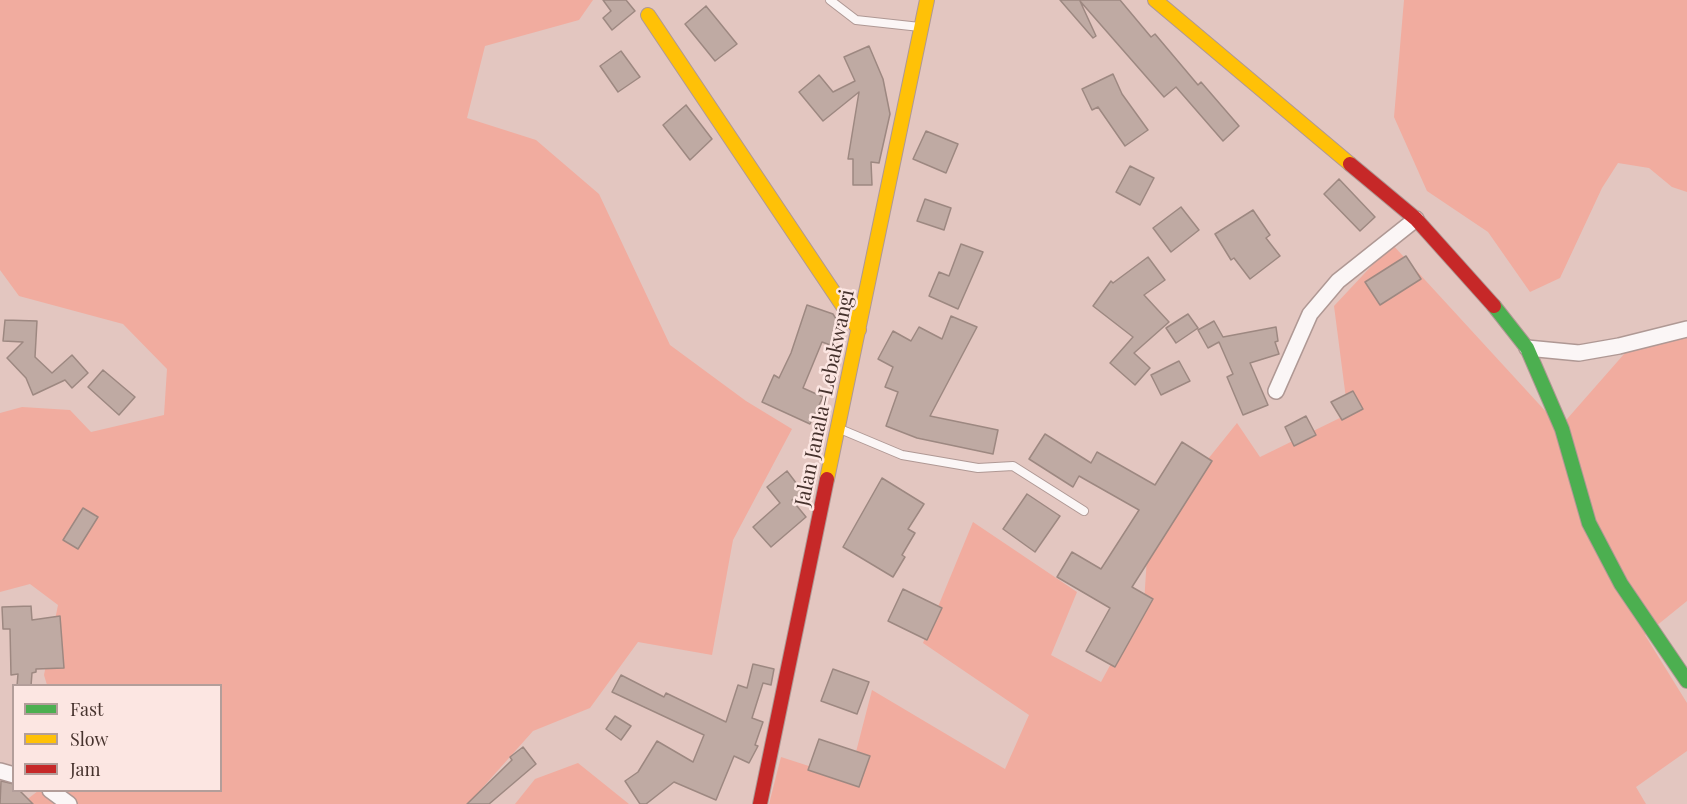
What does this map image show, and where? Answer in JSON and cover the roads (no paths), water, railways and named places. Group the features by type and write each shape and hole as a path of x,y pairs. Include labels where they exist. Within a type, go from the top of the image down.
{"street":[{"name":"Jalan Janala–Lebakwangi","path":"760,804 927,0"},
{"path":"1155,0 1201,41 1416,219 1492,303 1527,348 1562,429 1589,523 1621,584 1687,681"},
{"path":"648,15 859,330"},
{"path":"1276,391 1310,314 1338,281 1416,219"},
{"path":"1527,348 1580,353 1687,329"},
{"path":"53,792 69,804"}],"lane":[{"path":"831,0 856,20 920,27"},
{"path":"838,428 902,455 978,468 1012,466 1084,511"}]}
